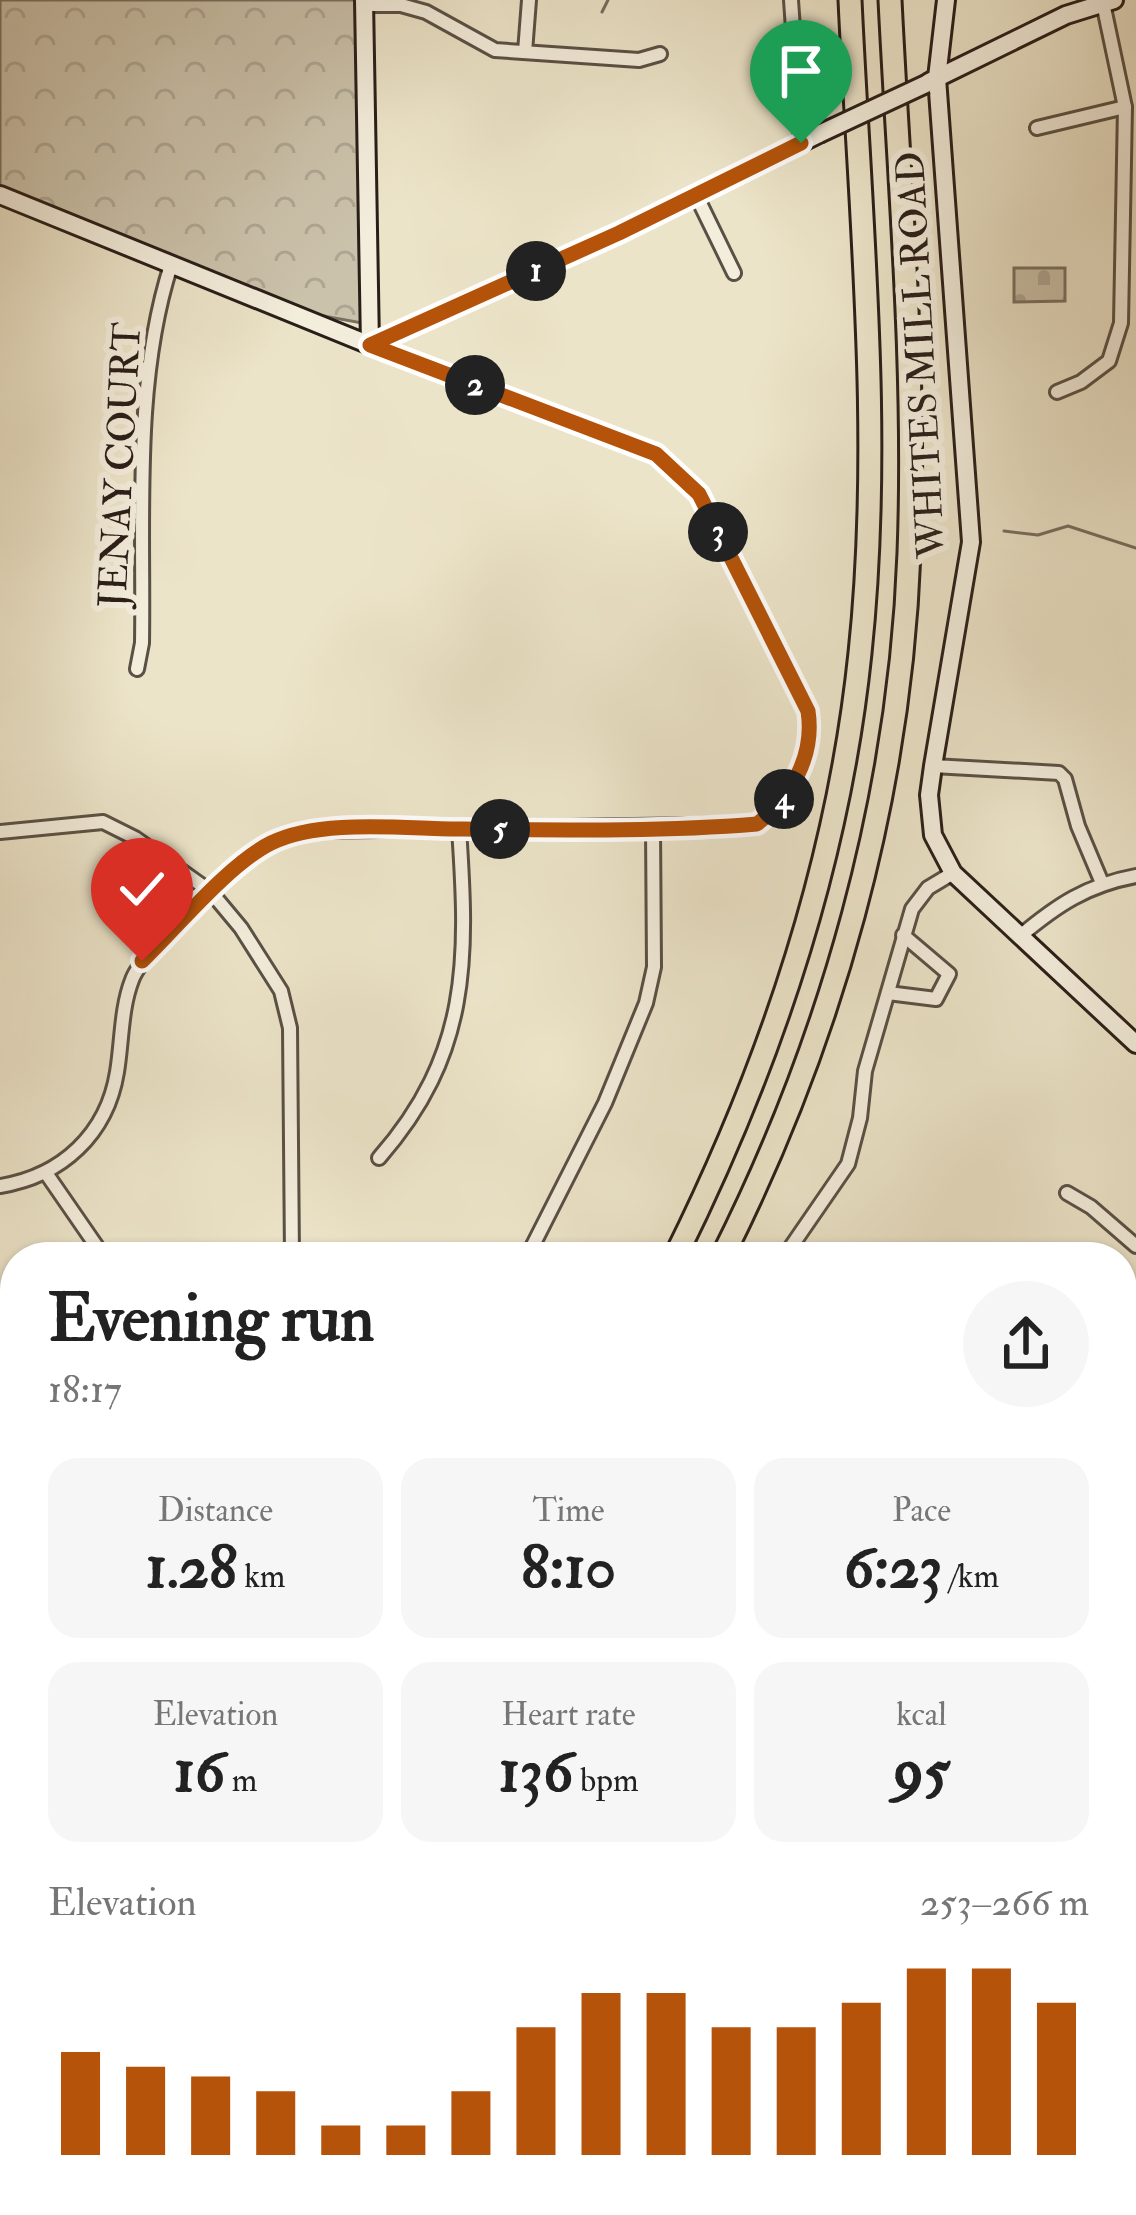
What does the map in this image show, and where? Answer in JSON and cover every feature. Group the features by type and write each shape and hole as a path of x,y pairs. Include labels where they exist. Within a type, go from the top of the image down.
{"highway":[{"path":"682,1242 730,1142 774,1031 825,856 853,713 870,483 850,0"},
{"path":"729,1242 796,1093 832,987 866,864 894,714 906,605 910,498 890,0"}],"street":[{"path":"525,52 529,0"},
{"path":"790,0 801,143"},
{"name":"WHITES MILL ROAD","path":"946,0 931,81 971,542 929,795 933,835 952,873 1136,1044"},
{"path":"370,345 696,195 1066,15 1109,2 1124,107 1120,323 1109,361 1081,382 1057,392"},
{"path":"370,345 364,3 426,12 495,50 639,60 659,54"},
{"path":"1037,128 1124,107"},
{"path":"0,194 370,345 656,454 699,494 809,718 798,777 757,824 314,831 265,846 142,961 132,980 116,1078 105,1112 88,1141 46,1173 0,1186"},
{"path":"696,195 734,272"},
{"name":"JENAY COURT","path":"137,669 142,644 146,390 158,306 171,265"},
{"path":"933,766 1059,773 1102,883"},
{"path":"0,832 103,822 135,838 212,892 267,965 281,992 290,1028 292,1242"},
{"path":"535,1242 605,1103 646,1003 654,967 653,827"},
{"path":"379,1158 405,1127 448,1045 456,1019 462,978 459,830"},
{"path":"794,1242 848,1164 865,1071 903,935 919,897 952,873"},
{"path":"1019,937 1075,894 1136,876"},
{"path":"887,993 936,999 949,974 903,935"},
{"path":"46,1173 94,1242"},
{"path":"1067,1193 1131,1242"}],"green space":[{"path":"0,0 368,0 362,323 263,305 0,199"},
{"path":"1014,268 1065,268 1065,301 1014,302"}],"waterway":[{"path":"602,12 608,0"},
{"path":"1004,531 1038,535 1068,526 1136,548"}],"route":[{"path":"142,961 242,864 284,837 314,831 409,828 757,824 788,794 806,750 808,711 699,494 686,479 656,454 370,345 619,233 801,143"}]}
